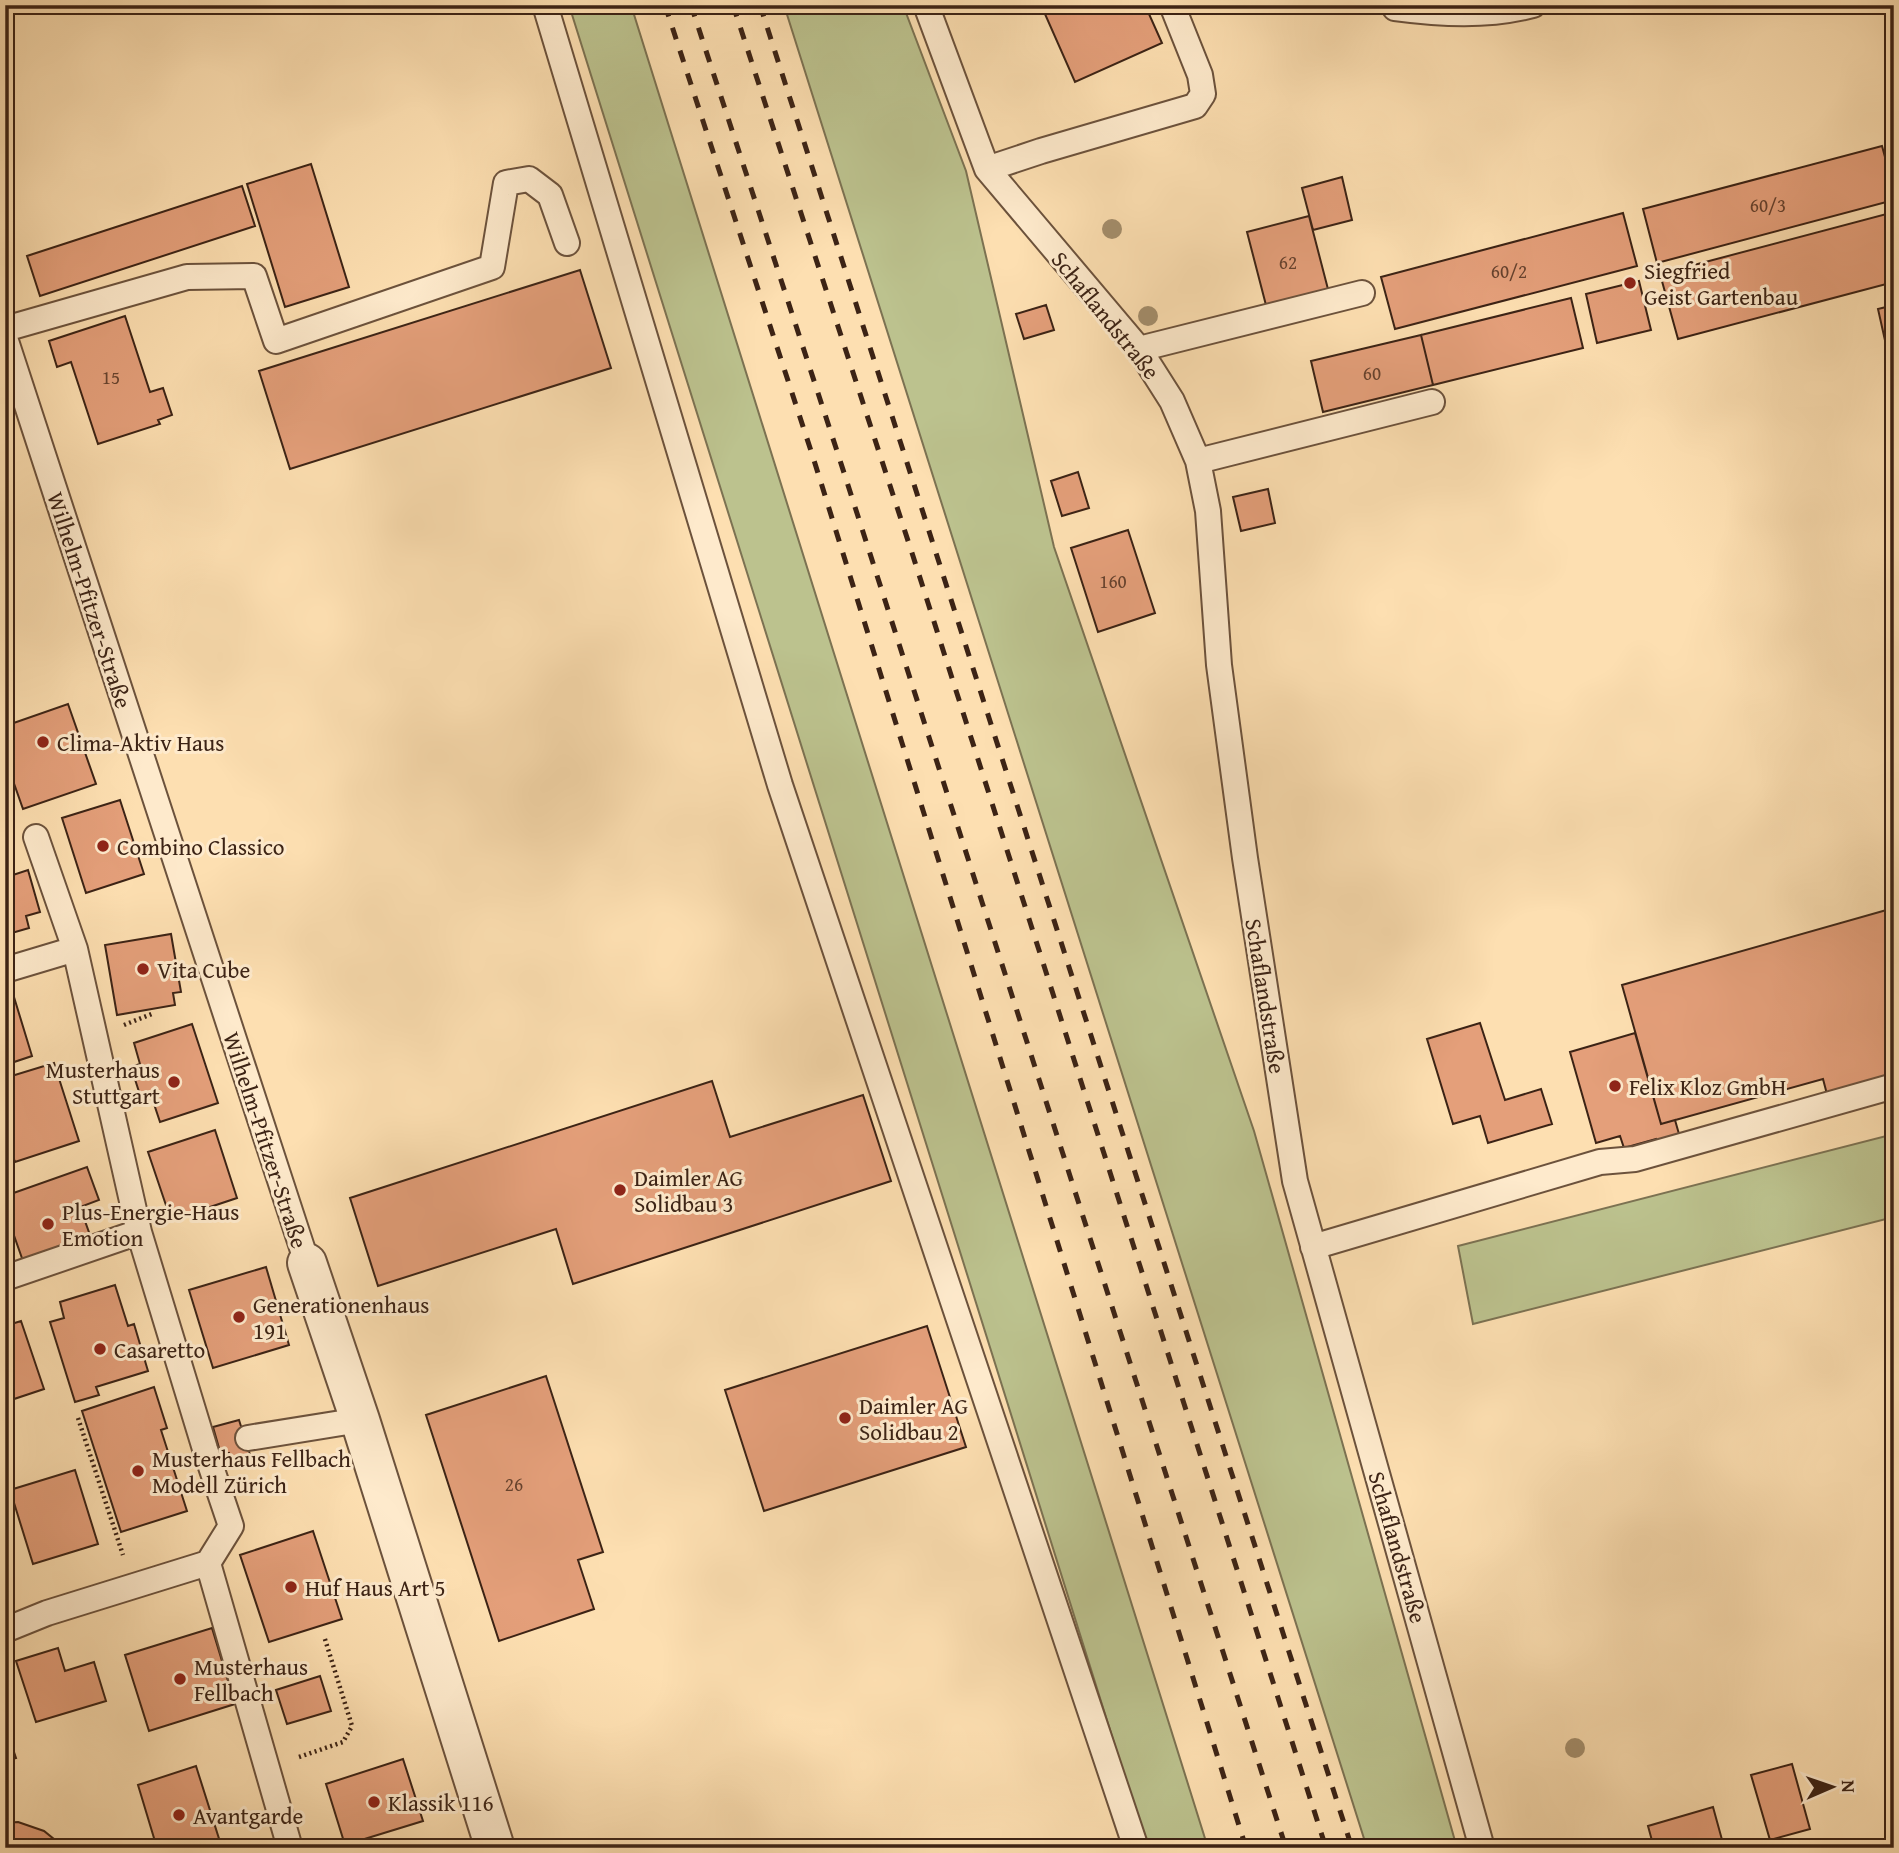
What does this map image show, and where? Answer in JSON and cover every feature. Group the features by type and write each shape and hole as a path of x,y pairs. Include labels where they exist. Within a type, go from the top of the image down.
{"street":[{"name":"Wilhelm-Pfitzer-Straße","path":"307,1263 360,1420 495,1848"}],"lane":[{"path":"545,5 780,785 1136,1848"},
{"path":"926,5 994,178 1041,150 1195,106 1203,94 1200,75 1172,5"},
{"path":"1394,5 1395,8 1443,15 1521,9 1533,5"},
{"name":"Schaflandstraße","path":"994,178 1139,349 1172,401 1198,461 1208,511 1219,665 1245,858 1295,1181 1482,1848"},
{"path":"5,329 187,277 254,276 276,341 492,267 506,183 529,179 550,195 566,243"},
{"path":"1139,349 1362,293"},
{"name":"Wilhelm-Pfitzer-Straße","path":"5,338 307,1263"},
{"path":"1198,461 1432,401"},
{"path":"5,1630 47,1613 208,1563 231,1526 139,1232 75,949 36,837"},
{"path":"5,970 75,949"},
{"path":"1313,1247 1600,1162 1634,1159 1894,1086"},
{"path":"5,1278 139,1232"},
{"path":"248,1438 360,1420"},
{"path":"208,1563 290,1848"}],"path":[{"path":"78,1418 133,1586"},
{"path":"268,1767 343,1742 352,1726 324,1636"}],"green space":[{"path":"569,5 631,5 1208,1848 1147,1848"},
{"path":"784,5 903,5 966,171 1054,547 1254,1131 1457,1848 1367,1848"},
{"path":"1894,1134 1894,1217 1473,1324 1458,1246"}],"building":[{"path":"1041,5 1145,5 1162,43 1075,82"},
{"path":"1882,146 1894,190 1894,200 1657,263 1643,209"},
{"path":"1894,163 1894,183 1892,183 1887,164"},
{"path":"311,164 349,287 285,307 247,184"},
{"path":"1342,177 1352,220 1313,230 1302,188"},
{"path":"242,186 255,226 40,296 27,256"},
{"path":"1894,212 1894,282 1678,339 1660,274"},
{"path":"1623,213 1637,266 1395,329 1381,277"},
{"path":"1309,216 1329,293 1267,309 1247,232"},
{"path":"580,270 611,368 290,469 259,371"},
{"path":"1639,281 1651,330 1597,343 1586,294"},
{"path":"1571,298 1583,348 1433,385 1421,335"},
{"path":"1046,305 1054,330 1024,339 1016,314"},
{"path":"1894,305 1894,344 1886,345 1878,309"},
{"path":"125,316 150,392 163,388 172,415 158,420 160,424 98,444 71,362 57,367 49,341"},
{"path":"1421,335 1433,385 1323,412 1311,361"},
{"path":"1078,472 1089,508 1062,516 1051,481"},
{"path":"1268,489 1275,523 1241,531 1233,497"},
{"path":"1128,530 1155,613 1098,632 1071,548"},
{"name":"Clima-Aktiv Haus","path":"68,704 96,784 23,809 5,758 5,726"},
{"name":"Combino Classico","path":"120,800 144,874 86,893 62,818"},
{"path":"8,859 13,875 28,870 40,912 26,916 29,928 5,935 5,860"},
{"path":"1890,909 1894,922 1894,1079 1828,1098 1823,1079 1661,1124 1622,985"},
{"name":"Vita Cube","path":"171,934 181,992 173,993 175,1005 117,1015 105,945"},
{"path":"10,984 32,1056 5,1065 5,986"},
{"path":"1480,1023 1505,1100 1541,1089 1552,1124 1488,1143 1480,1116 1453,1124 1427,1039"},
{"name":"Musterhaus Stuttgart","path":"192,1024 218,1103 160,1122 152,1098 142,1101 131,1067 140,1064 134,1043"},
{"name":"Felix Kloz GmbH","path":"1635,1033 1661,1124 1675,1120 1681,1141 1658,1147 1656,1139 1624,1148 1620,1136 1596,1143 1570,1052"},
{"path":"54,1063 79,1141 15,1162 5,1134 5,1078"},
{"name":"Daimler AG Solidbau 3","path":"712,1081 730,1137 863,1095 891,1181 573,1284 556,1229 378,1286 350,1198"},
{"path":"215,1130 237,1198 171,1220 148,1152"},
{"name":"Plus-Energie-Haus Emotion","path":"87,1167 99,1200 80,1207 91,1238 23,1261 5,1210 5,1196"},
{"name":"Generationenhaus 191","path":"266,1267 289,1345 213,1368 189,1290"},
{"name":"Casaretto","path":"115,1285 128,1326 134,1324 148,1371 96,1387 99,1395 75,1402 50,1322 64,1318 60,1302"},
{"path":"21,1321 44,1389 5,1402 5,1326"},
{"name":"Daimler AG Solidbau 2","path":"927,1326 966,1447 764,1511 725,1390"},
{"path":"546,1376 603,1552 578,1560 594,1609 499,1641 426,1415"},
{"name":"Musterhaus Fellbach Modell Zürich","path":"154,1387 167,1428 161,1430 187,1511 121,1532 82,1411"},
{"path":"239,1420 252,1461 245,1463 233,1461 229,1453 221,1455 213,1427"},
{"path":"75,1470 98,1544 33,1564 10,1490"},
{"name":"Huf Haus Art 5","path":"313,1531 342,1619 269,1642 240,1555"},
{"name":"Musterhaus Fellbach","path":"212,1628 235,1704 149,1731 125,1655"},
{"path":"58,1648 65,1671 94,1662 106,1701 36,1722 16,1661"},
{"path":"320,1676 331,1711 287,1724 276,1690"},
{"path":"5,1725 16,1758 5,1761"},
{"name":"Klassik 116","path":"403,1759 423,1821 345,1845 326,1784"},
{"path":"1792,1764 1810,1829 1770,1840 1751,1775"},
{"name":"Avantgarde","path":"196,1766 221,1845 213,1848 157,1848 138,1785"},
{"path":"1713,1807 1724,1847 1654,1848 1648,1826"},
{"path":"18,1822 44,1831 65,1848 5,1848 5,1823"}],"railway":[{"path":"665,5 813,457 1246,1848"},
{"path":"691,5 1286,1848"},
{"path":"733,5 913,556 1326,1848"},
{"path":"760,5 1352,1848"}],"place":[{"name":"Siegfried Geist Gartenbau","path":"1630,283"},
{"name":"Clima-Aktiv Haus","path":"43,742"},
{"name":"Combino Classico","path":"103,846"},
{"name":"Vita Cube","path":"143,969"},
{"name":"Musterhaus Stuttgart","path":"174,1082"},
{"name":"Felix Kloz GmbH","path":"1615,1086"},
{"name":"Daimler AG Solidbau 3","path":"620,1190"},
{"name":"Plus-Energie-Haus Emotion","path":"48,1224"},
{"name":"Generationenhaus 191","path":"239,1317"},
{"name":"Casaretto","path":"100,1349"},
{"name":"Daimler AG Solidbau 2","path":"845,1418"},
{"name":"Musterhaus Fellbach Modell Zürich","path":"138,1471"},
{"name":"Huf Haus Art 5","path":"291,1587"},
{"name":"Musterhaus Fellbach","path":"180,1679"},
{"name":"Klassik 116","path":"374,1802"},
{"name":"Avantgarde","path":"179,1815"}]}
